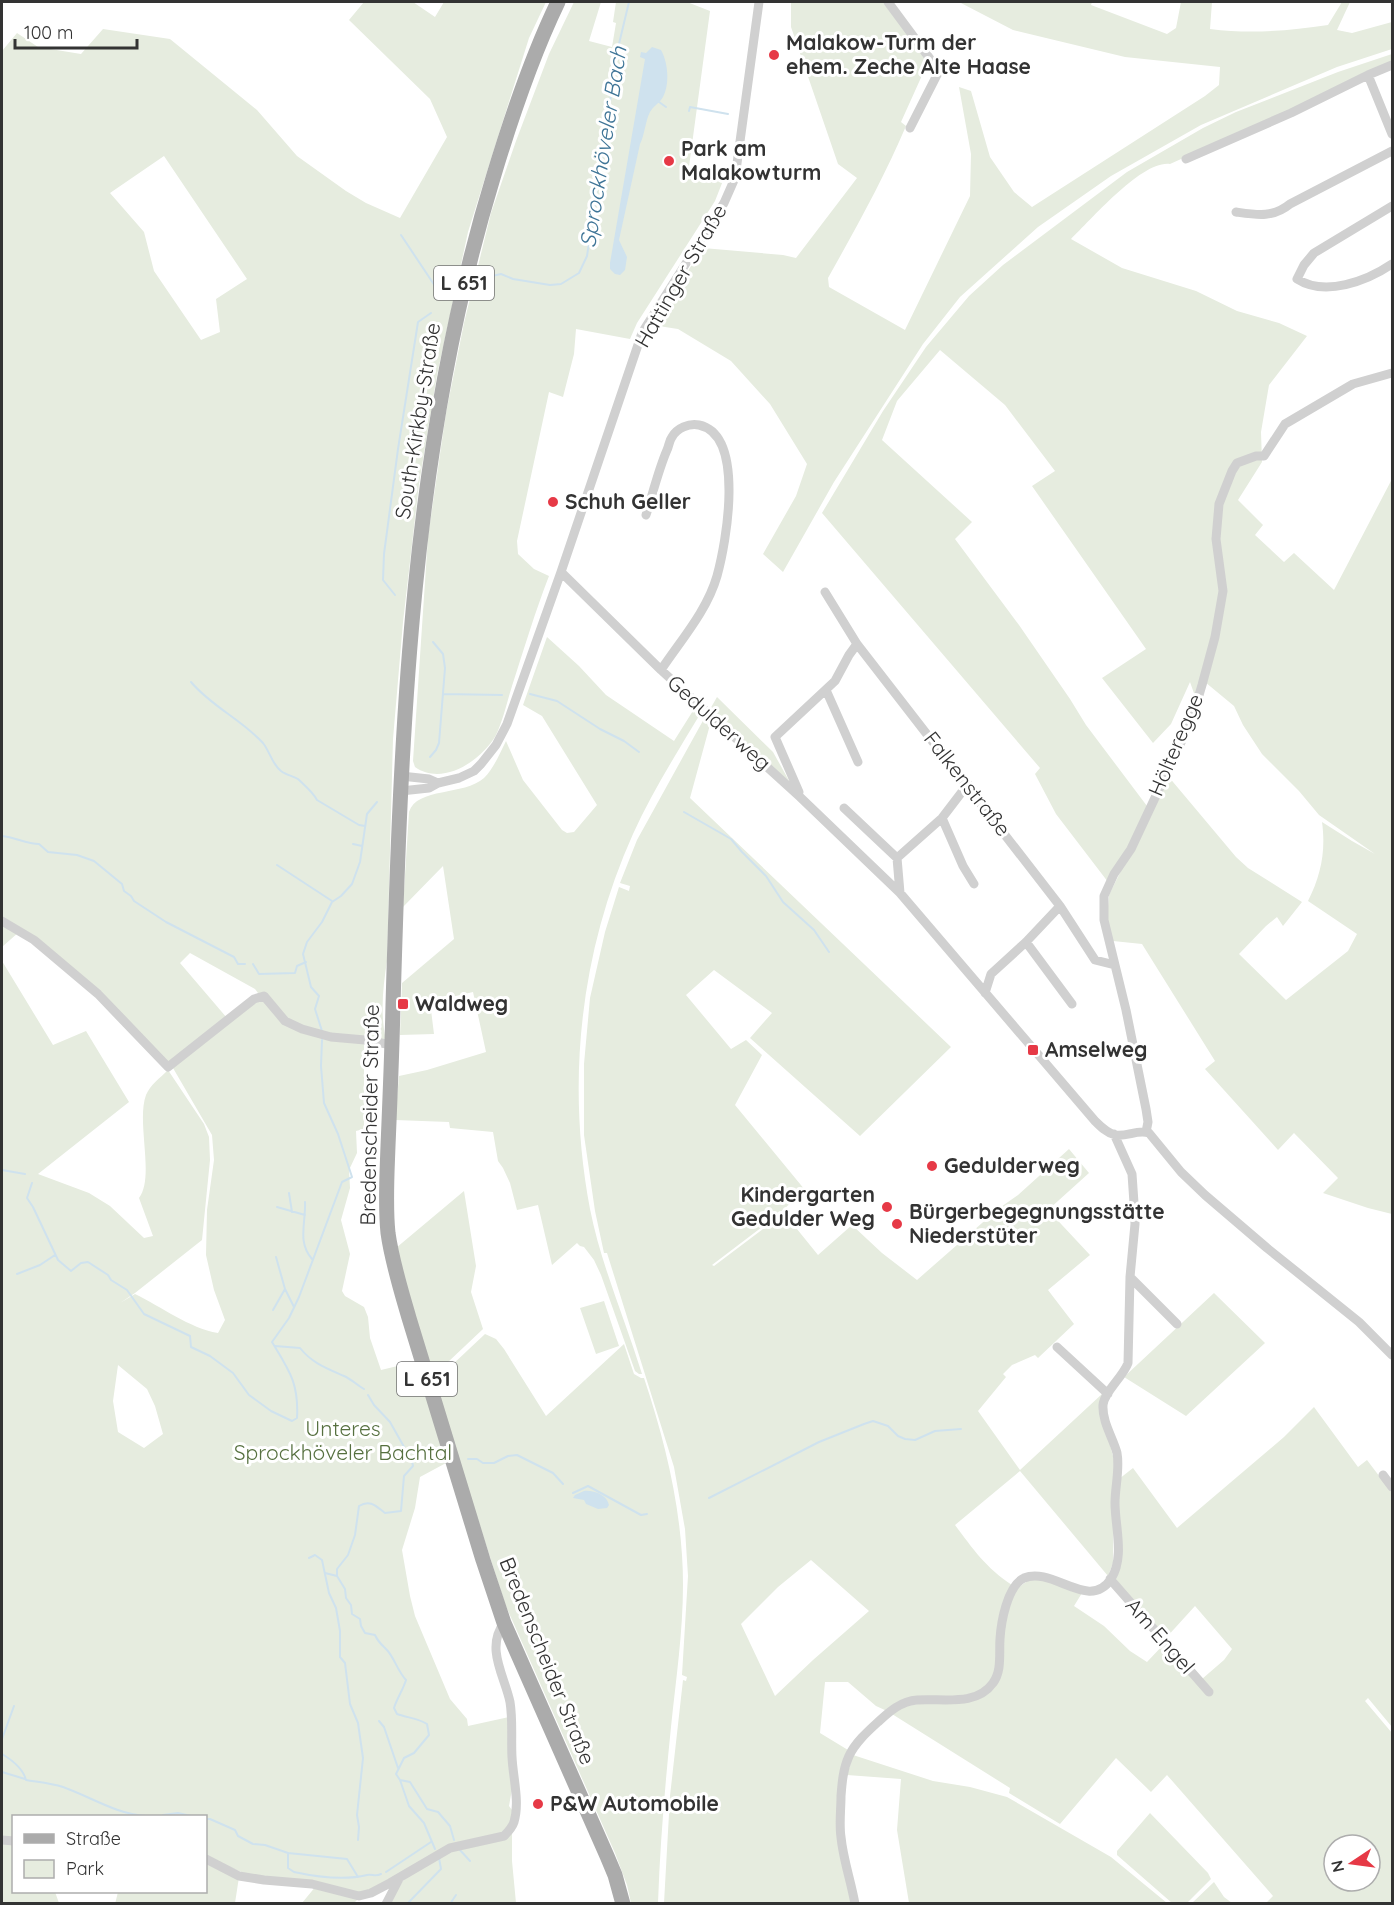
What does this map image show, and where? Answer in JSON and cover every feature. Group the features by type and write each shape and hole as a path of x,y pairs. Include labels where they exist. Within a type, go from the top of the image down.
{"main road":[{"name":"South-Kirkby-Straße","path":"401,784 422,524 450,348 468,266 506,135 536,52 558,2"},
{"name":"Bredenscheider Straße","path":"401,784 387,1198 388,1231 392,1254 412,1329 504,1623 607,1856 622,1904"}],"street":[{"name":"Hattinger Straße","path":"401,784 429,788 474,771 482,765 507,724 642,333 724,203 735,178 759,2"},
{"path":"888,2 939,71 910,128"},
{"path":"1186,159 1392,65"},
{"path":"1368,75 1392,135"},
{"path":"1236,212 1267,215 1281,212 1290,204 1392,151"},
{"path":"1392,206 1314,253 1304,265 1297,279 1306,285 1330,286 1354,283 1377,275 1392,264"},
{"name":"Hölteregge","path":"1146,1132 1148,1119 1126,1010 1104,920 1104,896 1114,874 1131,849 1194,712 1215,638 1223,591 1216,539 1219,504 1232,471 1238,463 1256,456 1264,456 1285,424 1353,384 1392,373"},
{"path":"646,515 672,436 686,425 699,425 710,429 726,454 729,512 726,536 717,577 709,595 699,614 661,670"},
{"name":"Gedulderweg","path":"561,572 661,670 801,796 900,892 1095,1121 1114,1134"},
{"name":"Falkenstraße","path":"825,592 857,644 968,784 1060,906 1095,960 1115,965"},
{"path":"801,796 775,736 835,681 857,644"},
{"path":"826,690 858,762"},
{"name":"Hattinger Straße","path":"401,784 429,779 438,783"},
{"path":"897,858 942,818 968,784"},
{"path":"844,808 897,858 900,892"},
{"path":"942,818 963,866 974,884"},
{"path":"985,993 991,974 1060,906"},
{"path":"2,921 34,940 71,970 98,994 168,1067 254,999 264,996 285,1021 302,1029 331,1037 392,1045"},
{"path":"1026,942 1072,1004"},
{"path":"855,1904 840,1825 844,1773 849,1756 857,1744 886,1716 905,1703 915,1700 966,1699 987,1690 998,1675 1002,1622 1011,1591 1019,1581 1030,1576 1040,1576 1090,1592 1100,1590 1110,1580 1117,1566 1115,1503 1118,1462 1103,1411 1104,1401 1128,1363 1130,1277 1135,1224 1132,1174 1114,1134 1146,1132 1154,1137 1181,1172 1205,1195 1359,1322 1392,1355"},
{"path":"1130,1277 1177,1324"},
{"path":"1057,1347 1108,1394"},
{"path":"1383,1475 1392,1487"},
{"name":"Am Engel","path":"1110,1580 1209,1692"},
{"path":"207,1859 240,1875 264,1880 312,1884 354,1895 370,1893 450,1848 500,1838 508,1832 514,1823 516,1802 511,1708 498,1668 496,1648 499,1632 504,1623"},
{"path":"386,1904 399,1878"}],"green space":[{"name":"Unteres Sprockhöveler Bachtal","path":"364,2 413,2 435,17 444,2 546,2 529,38 468,232 437,375 419,484 403,622 393,739 387,961 383,1000 386,1040 364,1044 364,1129 356,1131 357,1153 349,1170 350,1188 341,1220 350,1254 342,1291 345,1296 364,1307 368,1317 370,1338 381,1370 410,1363 412,1369 418,1368 446,1463 420,1477 415,1508 402,1550 415,1616 450,1699 467,1719 468,1726 509,1717 512,1789 509,1806 512,1810 512,1861 516,1903 388,1903 405,1878 360,1897 354,1903 302,1903 316,1886 251,1876 207,1857 207,1815 12,1815 12,1840 2,1839 2,961 53,1045 86,1031 129,1102 38,1174 89,1193 110,1206 144,1238 153,1236 139,1198 145,1177 143,1106 148,1091 168,1070 204,1124 209,1137 210,1160 202,1240 120,1303 135,1294 186,1322 218,1333 225,1320 214,1290 206,1255 207,1210 214,1160 212,1135 173,1068 258,993 255,989 190,953 180,963 227,1018 167,1066 99,994 2,918 2,51 17,33 38,47 81,54 103,29 170,39 257,110 297,156 346,191 400,218 447,137 430,99 349,20","holes":["164,156 247,279 216,299 220,332 201,340 154,271 144,232 110,193","118,1365 147,1389 155,1406 163,1434 144,1448 118,1432 113,1401"]},
{"path":"574,2 601,2 589,41 612,47 616,23 613,22 616,2 687,2 710,11 688,174 726,173 715,201 637,323 630,339 576,329 574,354 563,397 549,392 517,541 518,554 534,569 549,576 501,723 490,744 472,761 449,772 438,774 426,772 415,767 413,761 428,537 446,413 464,323 491,213 549,54"},
{"path":"791,2 883,2 927,60 923,64 924,71 901,122 906,126 869,203 828,278 829,287 905,330 970,196 971,154 959,87 971,91 990,157 1014,192 1032,207 1219,85 1220,67 1125,57 1013,30 959,2 1092,2 1091,5 1167,34 1176,28 1181,2 1212,2 1210,29 1254,32 1328,25 1342,2 1350,2 1337,30 1352,33 1392,22 1392,49 1337,67 1201,125 1111,176 1038,227 960,297 923,344 834,482 783,572 763,554 796,496 807,464 770,404 731,361 678,329 652,325 703,248 796,258 857,178 838,164 791,27"},
{"path":"1392,54 1392,64 1170,164 1159,165 1146,171 1118,193 1071,239 1122,268 1196,291 1237,311 1279,323 1307,336 1269,385 1261,432 1262,462 1238,500 1263,525 1255,535 1284,562 1294,553 1334,590 1392,479 1392,1214 1323,1193 1338,1178 1294,1133 1278,1150 1205,1069 1215,1061 1142,944 1113,941 1107,918 1109,895 1168,776 1236,857 1248,868 1302,902 1283,926 1277,917 1239,954 1286,1000 1348,951 1357,934 1308,901 1321,863 1322,822 1375,854 1319,815 1262,754 1234,706 1205,682 1196,699 1190,682 1171,724 1153,743 1102,678 1146,649 1032,486 1055,471 1005,405 940,350 897,401 882,440 972,522 955,539 1019,625 1086,725 1147,806 1129,847 1108,882 1056,814 1035,774 1040,768 822,513 883,411 926,347 969,296 1003,265 1127,172 1203,128 1236,112 1338,72"},
{"path":"547,637 606,695 674,741 696,706 702,711 648,803 615,879 590,971 583,1018 579,1066 579,1113 590,1209 607,1271 642,1374 635,1371 594,1260 584,1247 577,1243 552,1265 538,1205 517,1210 510,1183 498,1161 493,1132 450,1128 449,1122 395,1120 399,1076 486,1052 473,992 430,1002 434,1034 400,1035 402,983 454,939 443,866 403,907 409,812 414,804 431,795 475,784 484,778 494,765 506,741 523,780 562,830 567,833 574,832 597,805 542,716 523,705"},
{"path":"717,697 773,752 792,786 709,711"},
{"path":"705,717 711,721 690,798 951,1047 860,1136 750,1038 772,1013 714,970 686,995 731,1049 746,1040 762,1055 735,1105 805,1190 774,1218 712,1265 714,1266 784,1213 818,1255 852,1225 882,1253 917,1280 1069,1149 1089,1173 1048,1210 1090,1255 1048,1290 1074,1324 1038,1358 1035,1355 1012,1365 1003,1374 1006,1377 978,1411 1020,1470 1102,1394 1100,1407 1114,1460 1113,1563 1108,1576 1020,1471 955,1525 987,1565 1012,1585 995,1674 985,1688 966,1696 929,1697 887,1711 876,1706 848,1682 825,1682 820,1733 848,1750 838,1784 853,1903 664,1903 670,1796 683,1680 686,1681 687,1677 682,1675 688,1576 685,1529 674,1467 607,1253 604,1253 595,1211 584,1135 584,1064 590,998 605,932 619,887 629,891 630,886 620,883 637,840","holes":["811,1560 869,1611 775,1696 741,1624 778,1587"]},
{"path":"2,923 19,932 2,947"},
{"path":"464,1191 476,1266 471,1292 483,1329 432,1374 396,1248"},
{"path":"1214,1293 1265,1343 1186,1416 1124,1377"},
{"path":"604,1301 619,1346 596,1354 580,1308"},
{"path":"485,1334 496,1339 504,1349 546,1416 624,1344 634,1374 644,1378 651,1399 673,1487 680,1532 683,1577 680,1641 665,1793 658,1903 631,1903 615,1853 505,1604 434,1382"},
{"path":"1314,1407 1358,1467 1367,1460 1392,1493 1392,1727 1368,1698 1365,1701 1392,1733 1392,1903 1266,1903 1273,1896 1167,1775 1151,1792 1116,1758 1060,1824 1009,1793 1010,1788 892,1714 902,1707 991,1690 1012,1592 1033,1577 1082,1593 1074,1606 1104,1626 1130,1651 1147,1662 1164,1644 1202,1679 1224,1660 1232,1649 1195,1606 1165,1639 1115,1582 1119,1479 1133,1468 1177,1528 1284,1437"},
{"path":"853,1755 933,1781 970,1787 1007,1797 1111,1857 1167,1903 909,1903 897,1830 901,1779 847,1775"},
{"path":"1150,1813 1208,1873 1211,1879 1187,1903 1172,1903 1117,1855 1117,1851"},
{"path":"2,1842 12,1842 12,1893 55,1893 59,1903 2,1903"},
{"path":"207,1861 239,1877 235,1903 115,1904 118,1893 207,1893"},
{"path":"1214,1882 1224,1897 1232,1903 1192,1903"}],"water":[{"path":"652,47 661,50 663,55 667,86 662,99 650,112 640,144 619,240 627,257 625,270 620,275 610,269 610,263 645,59 640,57 641,52 646,53"},
{"path":"584,1491 600,1494 606,1498 609,1505 607,1508 598,1509 586,1504 584,1500 573,1498"}],"waterway":[{"name":"Sprockhöveler Bach","path":"492,276 501,274 513,279 550,285 561,284 579,273 587,256 618,48 629,2"},
{"path":"619,46 628,49"},
{"path":"659,102 666,107"},
{"path":"689,111 690,107 728,114"},
{"path":"401,235 435,286"},
{"name":"Sprockhöveler Bach","path":"395,595 383,580 384,554 418,322 431,313"},
{"name":"Sprockhöveler Bach","path":"430,757 439,743 445,668 443,654 433,642"},
{"path":"191,682 199,691 255,735 263,743 275,765 281,771 298,779 317,800 359,825 365,826"},
{"path":"443,694 502,695"},
{"path":"530,694 557,701 639,752"},
{"name":"Sprockhöveler Bach","path":"322,1031 315,1009 319,996 311,987 303,954 307,942 322,922 332,902 352,884 360,862 367,814 377,802"},
{"path":"684,812 731,839 766,876 783,902 814,930 829,952"},
{"path":"2,836 39,844 48,852 77,855 94,861 122,884 124,891 134,901 166,922 234,957 238,964 245,964"},
{"path":"353,844 362,846"},
{"path":"277,865 332,901"},
{"path":"253,964 259,974 295,973 297,966 306,962"},
{"path":"32,1183 27,1198 58,1260 71,1271 81,1263 88,1262 108,1275 111,1280 127,1290 144,1314 190,1336 191,1347 210,1356 233,1373 249,1395 271,1411 292,1421 297,1418 292,1377 272,1342 289,1318 299,1297 342,1182 352,1177 338,1134 324,1103 321,1066 322,1040"},
{"path":"2,1170 25,1174"},
{"path":"289,1193 292,1212"},
{"path":"305,1202 303,1239 307,1253 312,1259"},
{"path":"277,1207 305,1215"},
{"path":"17,1274 40,1265 55,1255"},
{"path":"276,1257 285,1289 294,1307"},
{"path":"273,1310 285,1289"},
{"name":"Sprockhöveler Bach","path":"275,1346 300,1348 314,1361 347,1377 364,1389"},
{"name":"Sprockhöveler Bach","path":"368,1395 390,1422 413,1466 404,1476 401,1511 385,1513 370,1503 359,1506 355,1535 348,1555 337,1569 337,1576 345,1589 352,1614 360,1619 365,1633 375,1635 390,1653 406,1680 394,1708 397,1714 427,1724 429,1735 414,1753 404,1758 396,1774 409,1806 424,1823 435,1849"},
{"path":"709,1498 819,1442 873,1421 888,1426 898,1436 915,1440 935,1431 961,1429"},
{"path":"426,1456 435,1453"},
{"path":"468,1459 494,1463 508,1456 517,1455 553,1473 563,1484"},
{"path":"573,1493 588,1486 641,1515 647,1514"},
{"path":"309,1558 315,1555 322,1560 329,1593 336,1608 340,1631 340,1657 345,1663 350,1704 358,1723 363,1758 357,1815 358,1840"},
{"path":"325,1573 337,1576"},
{"path":"2,1739 14,1706"},
{"path":"379,1721 384,1727 398,1768"},
{"path":"2,1754 20,1768 26,1780 58,1786 135,1815"},
{"path":"2,1772 25,1779"},
{"path":"400,1780 410,1782 427,1809 438,1812 450,1826 454,1840"},
{"path":"163,1815 178,1813 187,1815"},
{"path":"207,1819 235,1830 238,1836 253,1844 265,1845 288,1853 288,1868 294,1872 339,1878 381,1874"},
{"path":"386,1872 431,1842"},
{"path":"460,1850 470,1861"},
{"path":"288,1853 347,1859 358,1877"},
{"name":"Sprockhöveler Bach","path":"407,1904 441,1869 439,1858"},
{"path":"450,1904 456,1895"}],"place":[{"name":"Malakow-Turm der ehem. Zeche Alte Haase","path":"774,55"},
{"name":"Park am Malakowturm","path":"669,161"},
{"name":"Schuh Geller","path":"553,502"},
{"name":"Waldweg","path":"403,1004"},
{"name":"Amselweg","path":"1033,1050"},
{"name":"Gedulderweg","path":"932,1166"},
{"name":"Kindergarten Gedulder Weg","path":"887,1207"},
{"name":"Bürgerbegegnungsstätte Niederstüter","path":"897,1224"},
{"name":"P&W Automobile","path":"538,1804"}]}
